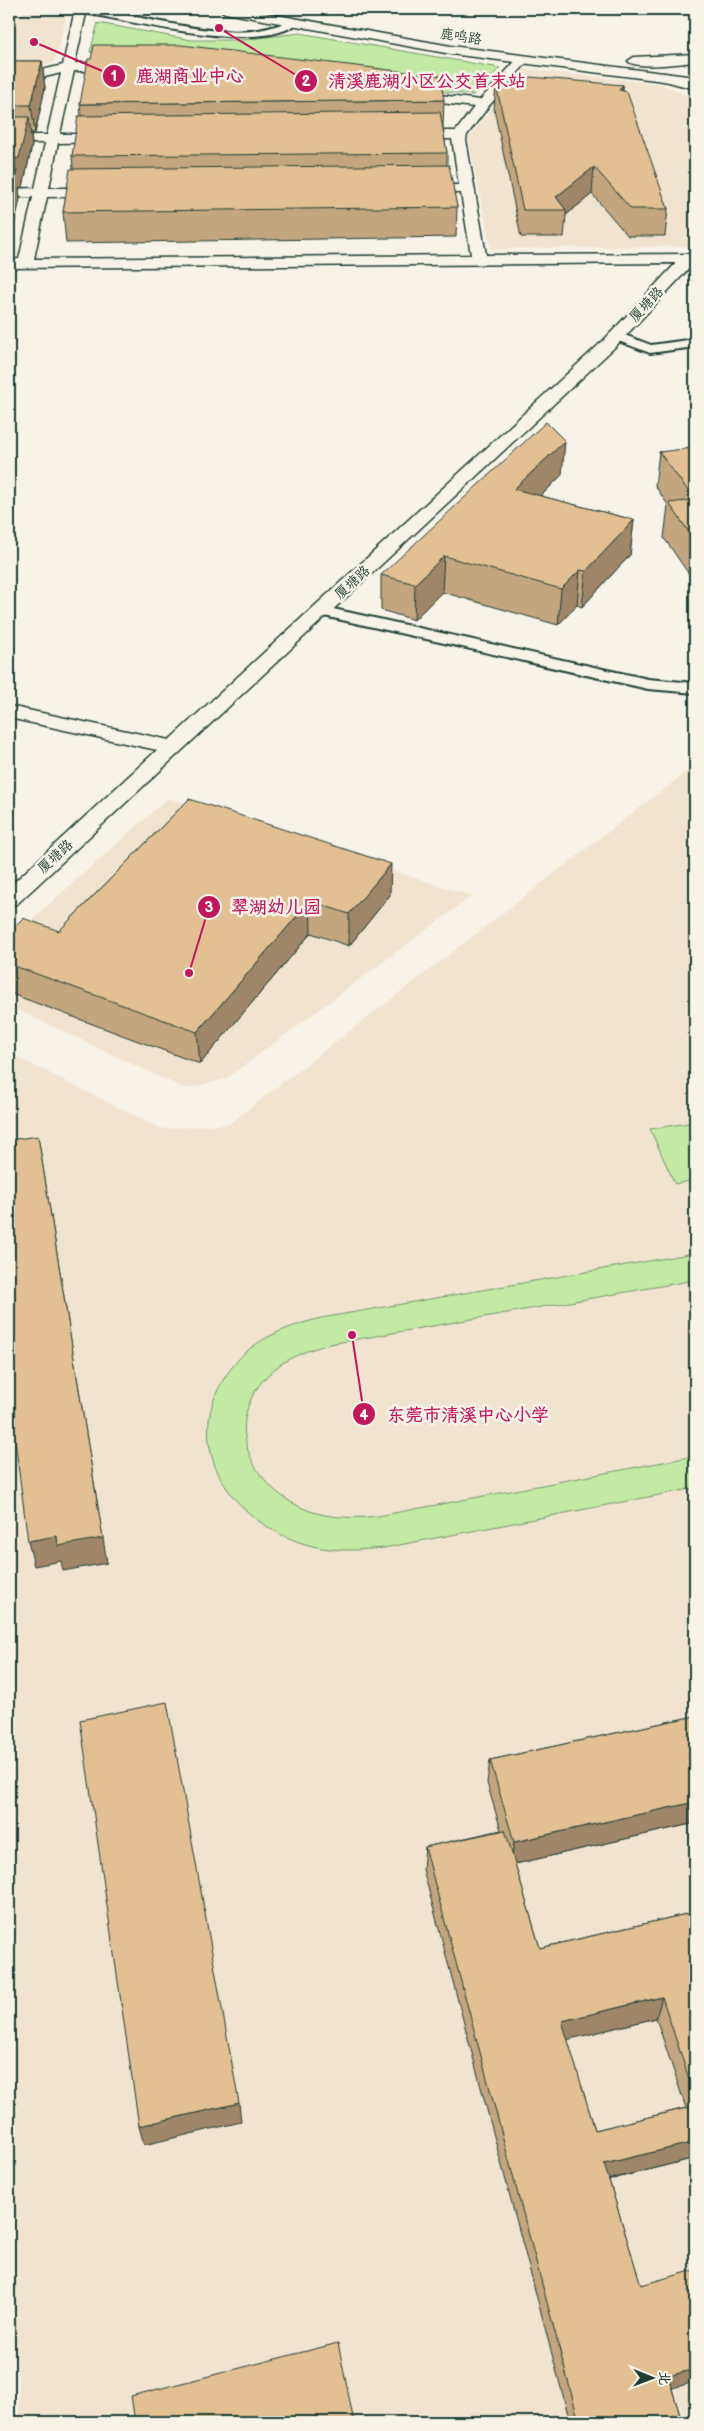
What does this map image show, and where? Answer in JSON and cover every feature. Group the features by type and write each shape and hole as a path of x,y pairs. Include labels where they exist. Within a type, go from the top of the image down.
{"street":[{"path":"25,264 81,9"},
{"name":"鹿鸣路","path":"225,9 451,50 695,81"},
{"path":"615,58 695,69"},
{"path":"634,61 666,61 695,58"},
{"path":"479,261 459,140 460,135 483,104 523,60"},
{"path":"9,82 68,67 135,67"},
{"path":"665,77 695,85"},
{"path":"396,93 483,104"},
{"path":"391,136 460,135"},
{"path":"9,139 122,138"},
{"path":"398,189 467,188"},
{"path":"9,193 120,192"},
{"path":"9,264 692,258"},
{"name":"厦塘路","path":"9,899 617,336 692,258"},
{"path":"9,712 173,747"}],"lane":[{"path":"81,9 200,31 244,33 287,26 294,22"},
{"path":"104,13 147,11"},
{"path":"217,22 264,31"},
{"path":"617,336 650,349 695,343"},
{"path":"320,611 648,684 695,688"}],"shaded area":[{"path":"29,9 69,9 54,63 9,75 9,20"},
{"path":"525,69 661,84 695,99 695,246 491,249 468,138"},
{"path":"695,765 695,2422 20,2422 9,2229 9,1053 162,1129 229,1124"},
{"path":"168,798 472,896 226,1079 185,1089 9,1006 9,940"}],"green space":[{"path":"98,23 192,40 242,40 300,33 500,68 473,95 90,52"},
{"path":"695,1122 695,1180 675,1184 650,1129"},
{"path":"695,1253 695,1280 330,1344 304,1352 281,1364 267,1376 252,1397 245,1419 246,1441 252,1461 265,1480 282,1496 302,1508 338,1517 378,1516 695,1456 695,1488 384,1548 339,1550 312,1546 282,1535 255,1518 234,1497 218,1473 210,1446 209,1418 218,1389 238,1360 246,1352 276,1333 321,1318"}],"building":[{"path":"94,45 181,45 440,76 444,100 80,104 88,59 91,59"},
{"path":"9,61 42,61 31,105 9,105"},
{"path":"530,77 623,85 619,90 627,92 668,209 631,209 594,167 556,197 566,210 523,210 496,84 521,87"},
{"path":"440,112 447,153 72,156 78,116"},
{"path":"9,117 29,117 19,158 9,160"},
{"path":"449,165 457,207 63,212 70,169"},
{"path":"9,170 17,170 9,204"},
{"path":"546,422 565,441 514,489 634,520 586,571 580,570 561,589 444,556 415,584 381,575"},
{"path":"692,448 695,452 695,500 659,452"},
{"path":"695,500 695,541 669,503"},
{"path":"189,799 391,864 349,914 310,901 197,1032 9,964 9,932 23,918 59,931"},
{"path":"38,1136 103,1538 58,1546 57,1536 28,1541 9,1395 9,1140"},
{"path":"167,1702 239,2103 139,2126 80,1720"},
{"path":"695,1716 695,1802 514,1842 490,1760"},
{"path":"505,1830 540,1948 695,1912 695,2097 662,1997 562,2021 595,2130 695,2106 695,2142 604,2164 641,2285 695,2270 695,2369 668,2376 682,2422 579,2422 425,1847"},
{"path":"338,2343 354,2422 135,2422 131,2396"}],"place":[{"name":"清溪鹿湖小区公交首末站","path":"219,28"},
{"name":"鹿湖商业中心","path":"34,42"},
{"name":"翠湖幼儿园","path":"189,973"},
{"name":"东莞市清溪中心小学","path":"352,1335"}]}
